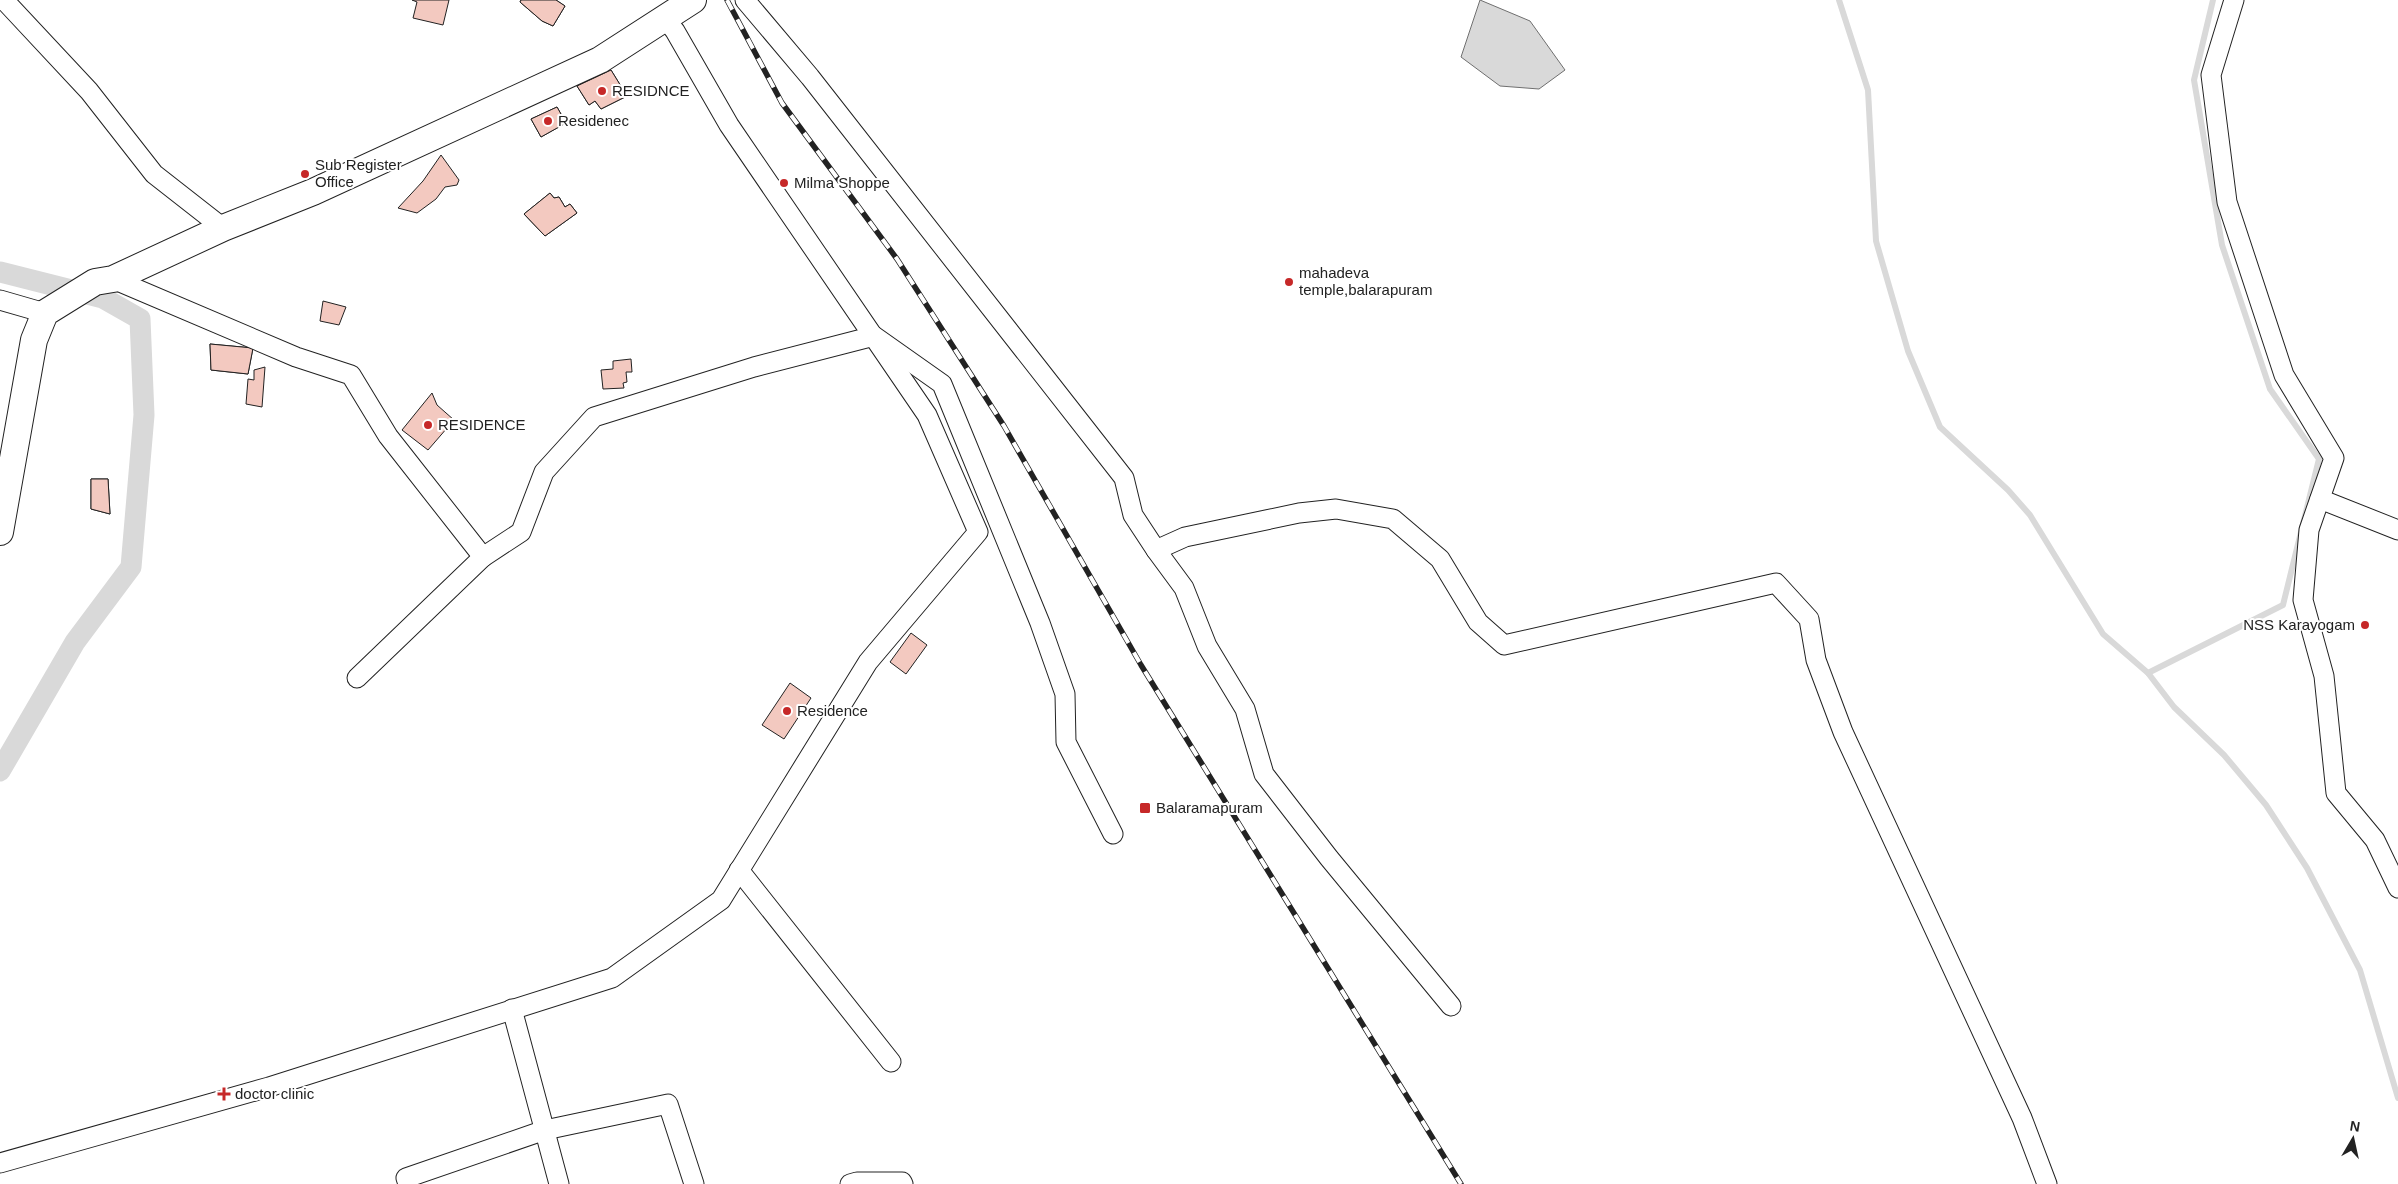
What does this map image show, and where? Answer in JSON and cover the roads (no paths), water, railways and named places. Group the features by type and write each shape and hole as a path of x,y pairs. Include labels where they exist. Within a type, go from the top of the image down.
{"main road":[{"path":"0,532 34,340 45,312 104,280 223,228 313,192 600,60 693,0"}],"street":[{"path":"4,0 88,91 154,174 223,228"},
{"path":"745,0 810,77 1124,478 1133,515 1184,588 1207,646 1246,709 1264,774 1329,858 1451,1006"},
{"path":"2234,0 2211,76 2227,202 2284,375 2334,458 2309,530 2303,600 2324,676 2336,793 2375,840 2398,888"},
{"path":"0,1163 268,1086 612,978 721,900 868,662 978,532 927,415 730,125 675,31 664,17"},
{"path":"104,280 296,357 351,375 388,436 483,557"},
{"path":"0,300 45,312"},
{"path":"357,678 483,557 521,532 544,472 594,417 754,367 874,336 942,384 1040,623 1065,694 1066,742 1113,834"},
{"path":"2320,499 2398,530"},
{"path":"1156,550 1185,537 1299,512 1336,509 1393,519 1440,559 1478,622 1504,644 1776,583 1809,619 1816,660 1844,732 2022,1118 2047,1184"},
{"path":"740,870 891,1062"},
{"path":"512,1009 559,1184"},
{"path":"408,1184 406,1178 545,1130 668,1104 694,1184"},
{"path":"850,1184 857,1182 902,1182 902,1184"}],"waterway":[{"path":"1839,0 1868,90 1876,241 1908,351 1940,427 2008,490 2030,515 2103,634 2148,673 2174,707 2224,755 2266,805 2307,868 2360,970 2398,1098"},
{"path":"2148,673 2283,605 2319,459 2270,389 2222,245 2194,80 2213,0"},
{"path":"0,272 103,298 140,319 144,415 131,567 75,642 0,771"}],"railway":[{"path":"727,0 782,103 897,259 1004,426 1141,665 1461,1184"}],"place":[{"name":"RESIDNCE","path":"602,91"},
{"name":"Residenec","path":"548,121"},
{"name":"Sub Register Office","path":"305,174"},
{"name":"Milma Shoppe","path":"784,183"},
{"name":"mahadeva temple,balarapuram","path":"1289,282"},
{"name":"RESIDENCE","path":"428,425"},
{"name":"NSS Karayogam","path":"2365,625"},
{"name":"Residence","path":"787,711"},
{"name":"Balaramapuram","path":"1145,808"},
{"name":"doctor clinic","path":"224,1094"}]}
